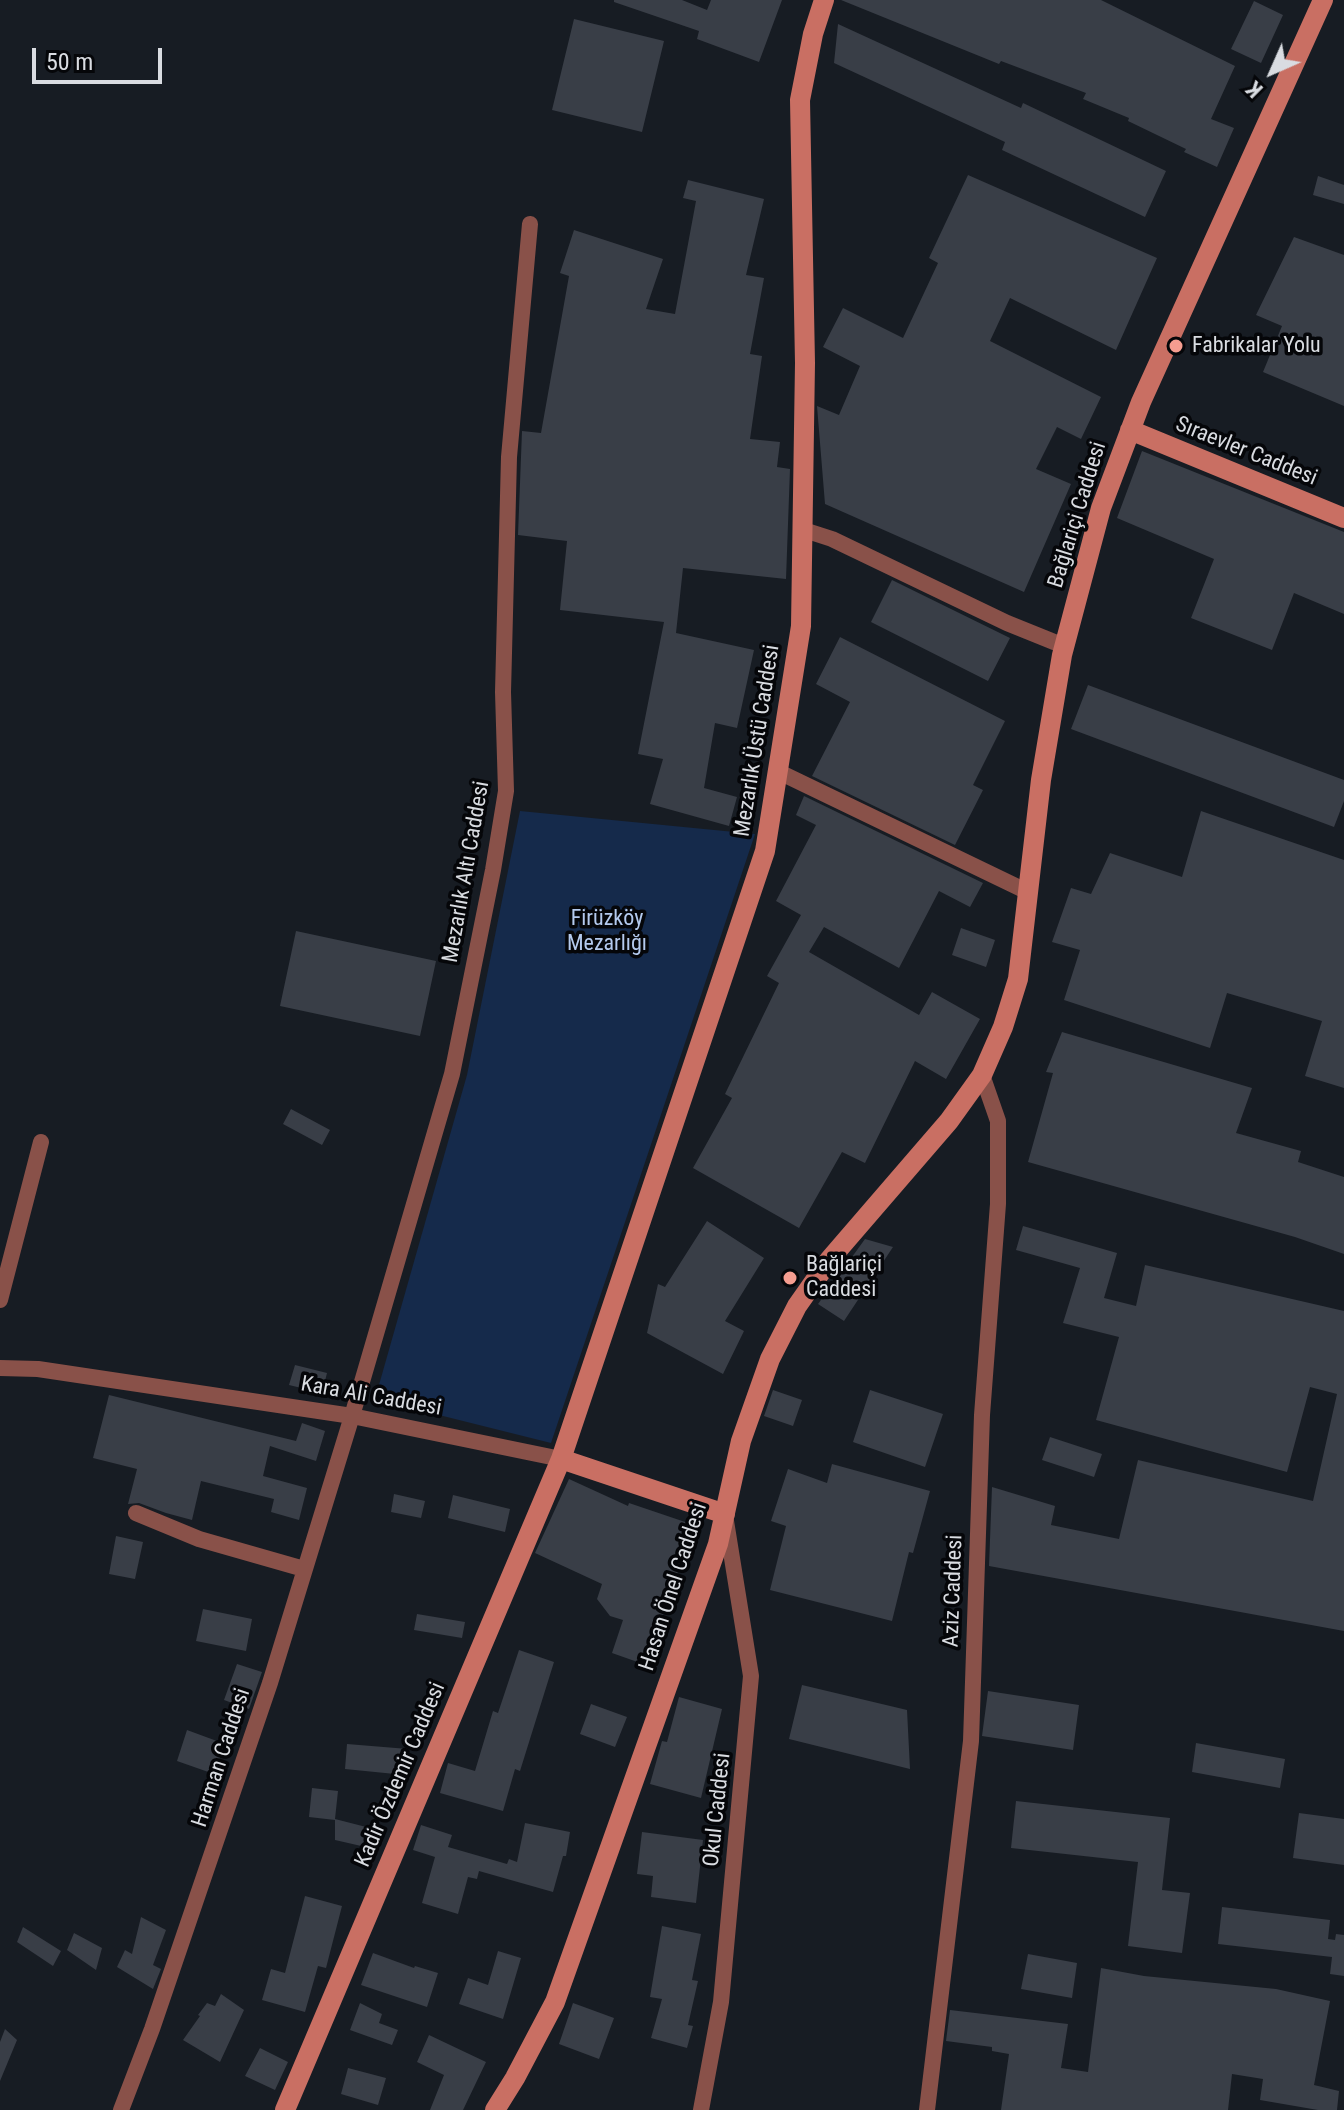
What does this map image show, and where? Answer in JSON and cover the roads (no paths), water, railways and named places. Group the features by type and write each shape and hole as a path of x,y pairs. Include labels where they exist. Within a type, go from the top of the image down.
{"street":[{"name":"Mezarlık Üstü Caddesi","path":"561,1459 765,851 801,626 805,363 800,100 813,34 824,0"},
{"name":"Bağlariçi Caddesi","path":"982,1075 1003,1027 1018,979 1041,780 1064,646 1101,508 1130,430 1200,266 1323,0"},
{"name":"Mezarlık Altı Caddesi","path":"352,1416 452,1074 506,791 503,692 509,457 530,224"},
{"name":"Sıraevler Caddesi","path":"1130,430 1344,518"},
{"path":"801,529 832,539 1007,623 1064,646"},
{"path":"779,772 1028,892"},
{"name":"Hasan Önel Caddesi","path":"495,2110 555,2002 718,1544 741,1441 770,1359 797,1306 830,1259 949,1121 982,1075"},
{"name":"Aziz Caddesi","path":"927,2110 971,1741 982,1415 998,1204 998,1121 982,1075"},
{"path":"0,1300 41,1142"},
{"name":"Kara Ali Caddesi","path":"0,1368 38,1369 352,1416 561,1459 725,1514"},
{"name":"Harman Caddesi","path":"121,2110 202,1887 270,1683 352,1416"},
{"name":"Kadir Özdemir Caddesi","path":"285,2110 561,1459"},
{"path":"136,1513 199,1539 304,1569"},
{"name":"Okul Caddesi","path":"701,2110 721,2002 751,1676 725,1514"}],"place":[{"name":"Fabrikalar Yolu","path":"1176,346"},
{"name":"Bağlariçi Caddesi","path":"790,1278"}],"park label":[{"name":"Firüzköy Mezarlığı","path":"607,932"}]}
